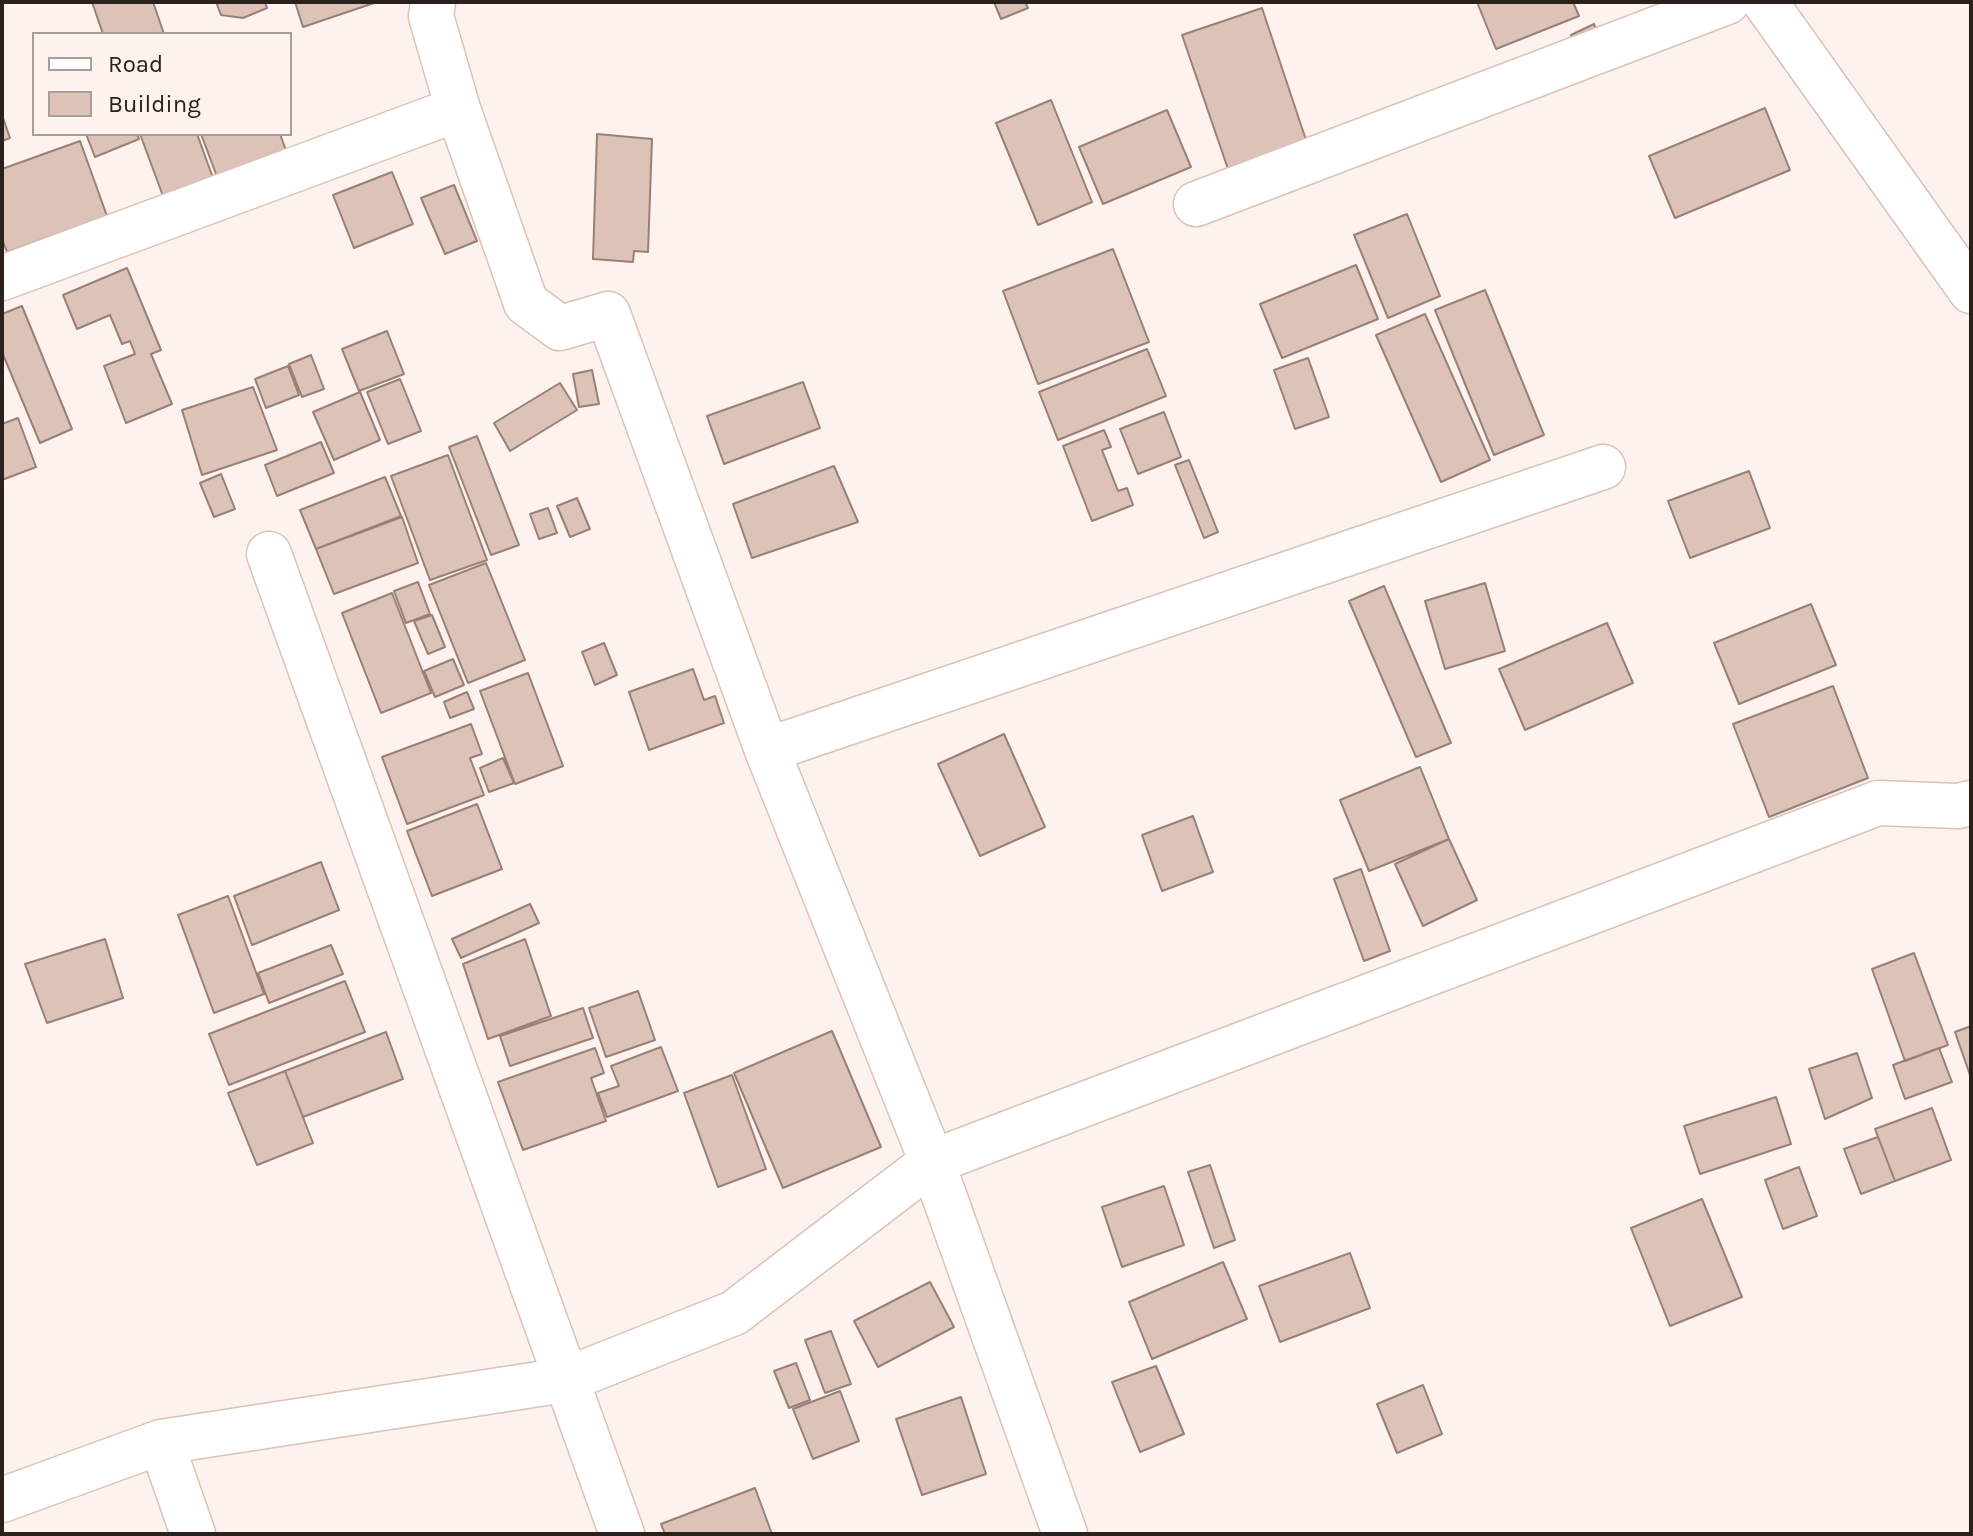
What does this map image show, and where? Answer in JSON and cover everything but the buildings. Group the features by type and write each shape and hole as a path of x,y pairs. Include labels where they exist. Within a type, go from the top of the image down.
{"street":[{"path":"433,2 431,16 458,109 526,303 560,328 608,314 767,750 932,1162 1065,1534"},
{"path":"1196,204 1727,2"},
{"path":"1765,2 1971,291"},
{"path":"2,278 458,109"},
{"path":"767,750 1603,467"},
{"path":"269,554 622,1534"},
{"path":"2,1500 161,1442 565,1380 734,1313 932,1162 1878,803 1958,806 1971,803"},
{"path":"161,1442 193,1534"}]}
